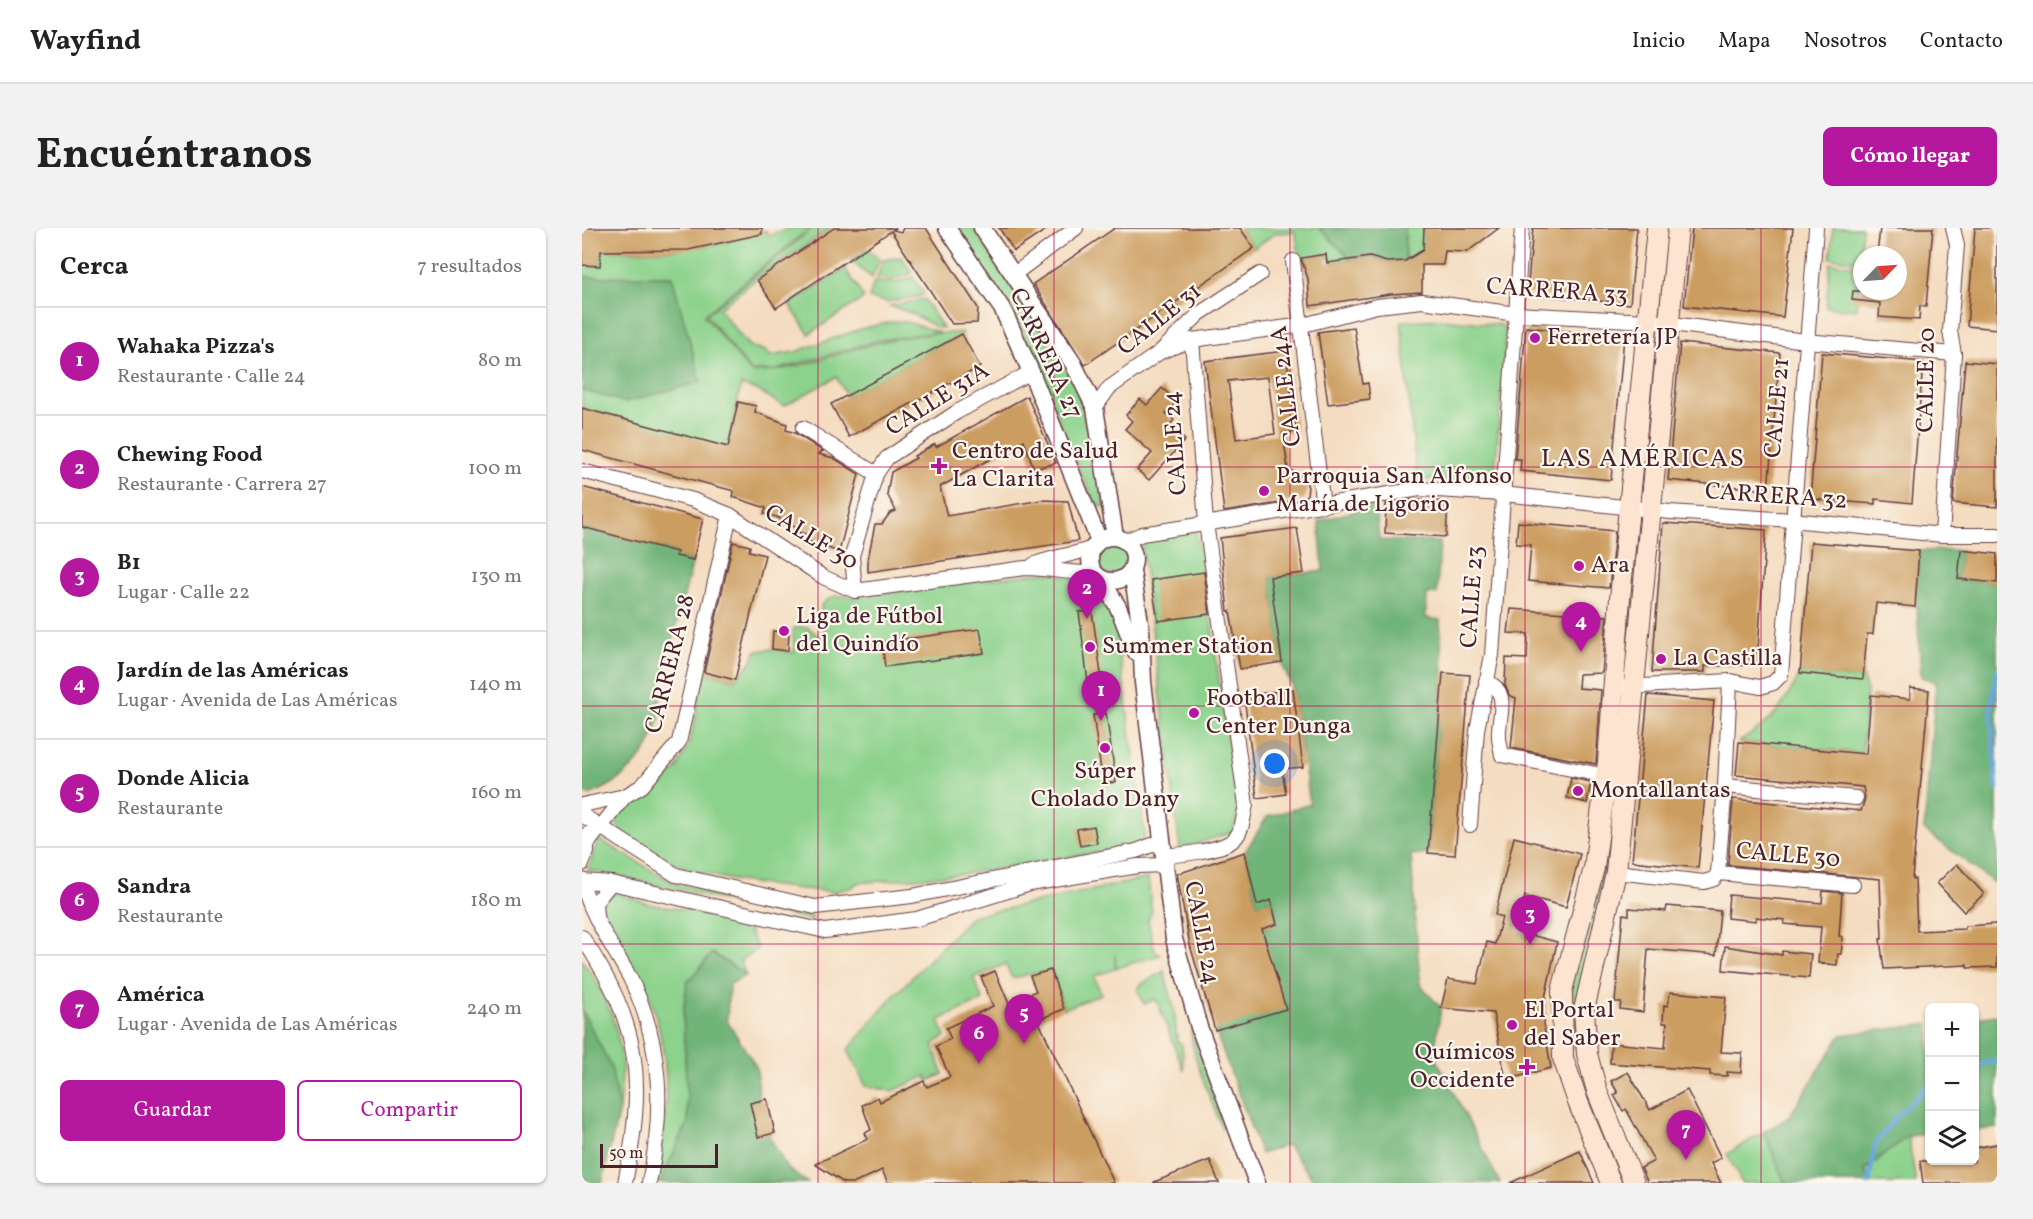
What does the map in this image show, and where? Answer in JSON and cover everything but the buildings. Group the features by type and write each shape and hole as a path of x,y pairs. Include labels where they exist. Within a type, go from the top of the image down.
{"main road":[{"path":"1611,1183 1563,1058 1562,991 1594,868 1607,769 1629,506 1657,228"},
{"path":"1634,1183 1597,1091 1587,1054 1584,1010 1616,872 1678,228"},
{"path":"1563,1058 1587,1054"}],"street":[{"name":"CARRERA 27","path":"947,228 1003,310 1031,372 1096,545"},
{"name":"CARRERA 27","path":"982,228 1073,363 1095,408 1121,539"},
{"path":"1013,274 1076,228"},
{"name":"CALLE 23","path":"1470,825 1477,730 1492,655 1522,228"},
{"name":"CALLE 21","path":"1730,681 1760,687 1773,683 1781,675 1791,520 1816,228"},
{"name":"CALLE 20","path":"1942,535 1954,354 1950,331 1957,245 1953,228"},
{"name":"CALLE 24A","path":"1293,261 1303,325 1323,506"},
{"name":"CALLE 31","path":"1095,408 1109,388 1160,352 1199,314 1260,274"},
{"name":"CARRERA 33","path":"1160,352 1192,340 1303,325 1377,306 1422,302 1516,314 1647,321 1806,341 1954,354"},
{"name":"CALLE 24","path":"1162,854 1183,856 1232,841 1241,828 1246,805 1206,523 1192,340"},
{"name":"CALLE 31A","path":"876,474 887,458 957,412 1031,372"},
{"path":"803,428 876,474 852,556 855,591"},
{"name":"CALLE 30","path":"582,471 693,500 730,515 823,577 855,591 1025,568 1053,568 1098,576"},
{"name":"CARRERA 32","path":"1121,539 1420,489 1503,494 1651,510 1791,520 1942,535 1997,535"},
{"name":"CARRERA 28","path":"582,805 625,796 642,786 679,742 730,515"},
{"path":"1121,539 1134,554 1132,571 1141,629 1143,682 1132,638 1098,576 1090,556 1096,545 1121,539"},
{"name":"CALLE 30","path":"1025,568 1050,558 1076,554 1096,545"},
{"path":"1098,576 1118,581 1132,571"},
{"path":"1486,681 1496,685 1501,694 1503,707 1499,735 1502,756 1607,769 1628,765"},
{"path":"1613,686 1635,688 1730,681 1725,786 1716,876"},
{"name":"CALLE 24","path":"1143,682 1174,939 1199,1028 1257,1183"},
{"path":"1725,786 1856,798"},
{"path":"582,864 588,843 605,826 625,796"},
{"path":"582,815 605,826 676,875 815,907 912,896 1136,851 1162,854"},
{"path":"582,820 588,843"},
{"path":"649,1183 659,1125 658,1069 652,1038 630,980 596,919 587,900 582,881 610,883 825,931 917,919 1030,884 1138,866 1162,854"},
{"name":"CALLE 30","path":"1616,872 1704,882 1716,876 1853,885"},
{"path":"596,919 595,903 610,883"},
{"path":"582,937 613,993 630,1032 635,1057 638,1083 635,1131 625,1183"}],"green space":[{"path":"789,228 810,228 704,315 751,373 798,366 897,338 963,332 962,334 847,396 836,377 784,406 757,390 741,385 728,448 582,408 582,390 625,402 672,276 582,277 582,265 600,266 601,250 685,249 726,242 766,230 768,236"},
{"path":"813,228 831,228 756,279 719,309 749,346 766,351 770,356 795,352 860,329 904,321 939,332 879,340 773,371 751,371 706,315"},
{"path":"957,228 974,228 1078,389 1105,507 1096,505 1075,460 1021,326"},
{"path":"1240,228 1319,228 1351,259 1331,262 1326,254 1300,258 1295,232 1276,233 1254,248"},
{"path":"1319,228 1405,228 1405,261 1387,262 1371,256 1351,259"},
{"path":"1405,228 1424,228 1423,250 1405,261"},
{"path":"1833,228 1862,228 1860,246 1853,246 1853,260 1830,258"},
{"path":"867,249 880,259 872,278 851,261"},
{"path":"902,257 912,273 893,280 877,278 883,260"},
{"path":"1830,263 1853,265 1853,300 1857,300 1856,310 1826,307"},
{"path":"845,268 864,298 809,334 789,304"},
{"path":"672,276 701,382 625,402 582,390 582,277"},
{"path":"913,277 924,294 887,302 869,298 874,282 896,283"},
{"path":"924,299 943,328 890,306"},
{"path":"1441,319 1502,325 1506,333 1494,485 1417,479 1401,321"},
{"path":"1376,505 1379,540 1440,542 1437,594 1427,594 1426,618 1440,620 1443,673 1428,853 1411,855 1420,985 1441,1008 1434,1054 1500,1183 1316,1183 1287,1145 1261,1154 1215,1030 1261,929 1277,924 1271,900 1257,905 1245,852 1267,817 1310,804 1293,689 1282,664 1270,577 1323,571 1319,521"},
{"path":"1637,512 1642,513 1627,676 1622,676"},
{"path":"582,527 677,552 676,556 693,560 662,680 659,717 650,743 643,755 624,775 589,795 582,792"},
{"name":"Football Center Dunga","path":"1196,531 1204,572 1238,812 1233,832 1180,849 1142,549 1146,539"},
{"path":"1112,544 1118,545 1126,553 1126,565 1118,573 1112,574 1106,573 1098,565 1097,559 1098,553 1106,545"},
{"path":"1961,550 1958,579 1997,583 1997,885 1924,830 1936,682 1921,677 1916,590 1919,551"},
{"path":"1045,572 1072,578 1091,588 1105,604 1116,629 1145,836 1139,845 965,874 856,883 853,887 834,892 732,880 683,867 660,856 617,826 613,817 659,787 680,763 695,719 702,672 735,680 751,662 756,651 772,649 794,653 793,628 807,627 825,641 821,606 832,597 855,597"},
{"path":"1800,673 1863,679 1867,691 1862,753 1739,742 1776,713"},
{"path":"1613,777 1620,778 1608,862 1577,995 1579,1046 1574,1047 1570,995"},
{"path":"598,839 674,883 813,916 812,920 588,870"},
{"path":"1148,878 1152,912 1148,920 1155,951 1160,955 1116,968 1115,955 1115,969 1094,976 1101,994 1064,1009 1051,970 1012,978 1005,964 973,978 983,1000 939,1020 945,1037 933,1044 943,1074 928,1081 926,1076 893,1091 866,1086 848,1050 890,1000 972,916"},
{"path":"615,893 649,904 744,920 758,949 740,961 746,975 712,953 687,983 683,1013 688,1122 660,1183 655,1183 666,1107 665,1060 661,1036 645,986 607,925 604,915 604,901"},
{"path":"712,953 746,975 729,985 727,1021 757,1068 759,1101 751,1103 787,1168 808,1183 660,1183 688,1122 683,1013 687,983"},
{"path":"582,960 602,993 616,1029 622,1068 619,1110 611,1067 582,1010"},
{"path":"1164,971 1174,1008 1177,1041 1182,1045 1184,1071 1156,999 1144,1004 1138,990 1140,985"},
{"path":"582,1010 611,1067 619,1110 602,1183 582,1183"},
{"path":"1997,1015 1997,1128 1979,1130 1979,1057 1979,1017"},
{"path":"1925,1024 1925,1134 1908,1136 1864,1170 1871,1183 1785,1183 1764,1132 1789,1117 1841,1035"},
{"path":"1191,1029 1226,1124 1222,1129 1198,1065"},
{"path":"1764,1132 1785,1183 1742,1183 1727,1154"},
{"path":"1908,1136 1916,1183 1871,1183 1864,1171"}],"waterway":[{"path":"1997,671 1991,709 1997,788"},
{"path":"1979,1064 1997,1061"},
{"path":"1869,1183 1875,1144 1896,1117 1925,1089"}],"place":[{"name":"Ferretería JP","path":"1535,338"},
{"name":"Centro de Salud La Clarita","path":"939,466"},
{"name":"Parroquia San Alfonso María de Ligorio","path":"1264,491"},
{"name":"Ara","path":"1579,566"},
{"name":"Chewing Food","path":"1087,619"},
{"name":"Liga de Fútbol del Quindío","path":"784,631"},
{"name":"Summer Station","path":"1090,647"},
{"name":"Jardín de las Américas","path":"1581,652"},
{"name":"La Castilla","path":"1661,659"},
{"name":"Football Center Dunga","path":"1194,713"},
{"name":"Wahaka Pizza's","path":"1101,721"},
{"name":"Súper Cholado Dany","path":"1105,748"},
{"name":"Montallantas","path":"1578,791"},
{"name":"B1","path":"1530,945"},
{"name":"El Portal del Saber","path":"1512,1025"},
{"name":"Donde Alicia","path":"1024,1044"},
{"name":"Sandra","path":"979,1064"},
{"name":"Químicos Occidente","path":"1527,1067"},
{"name":"América","path":"1686,1160"}],"district":[{"name":"LAS AMÉRICAS","path":"1643,459"}]}
